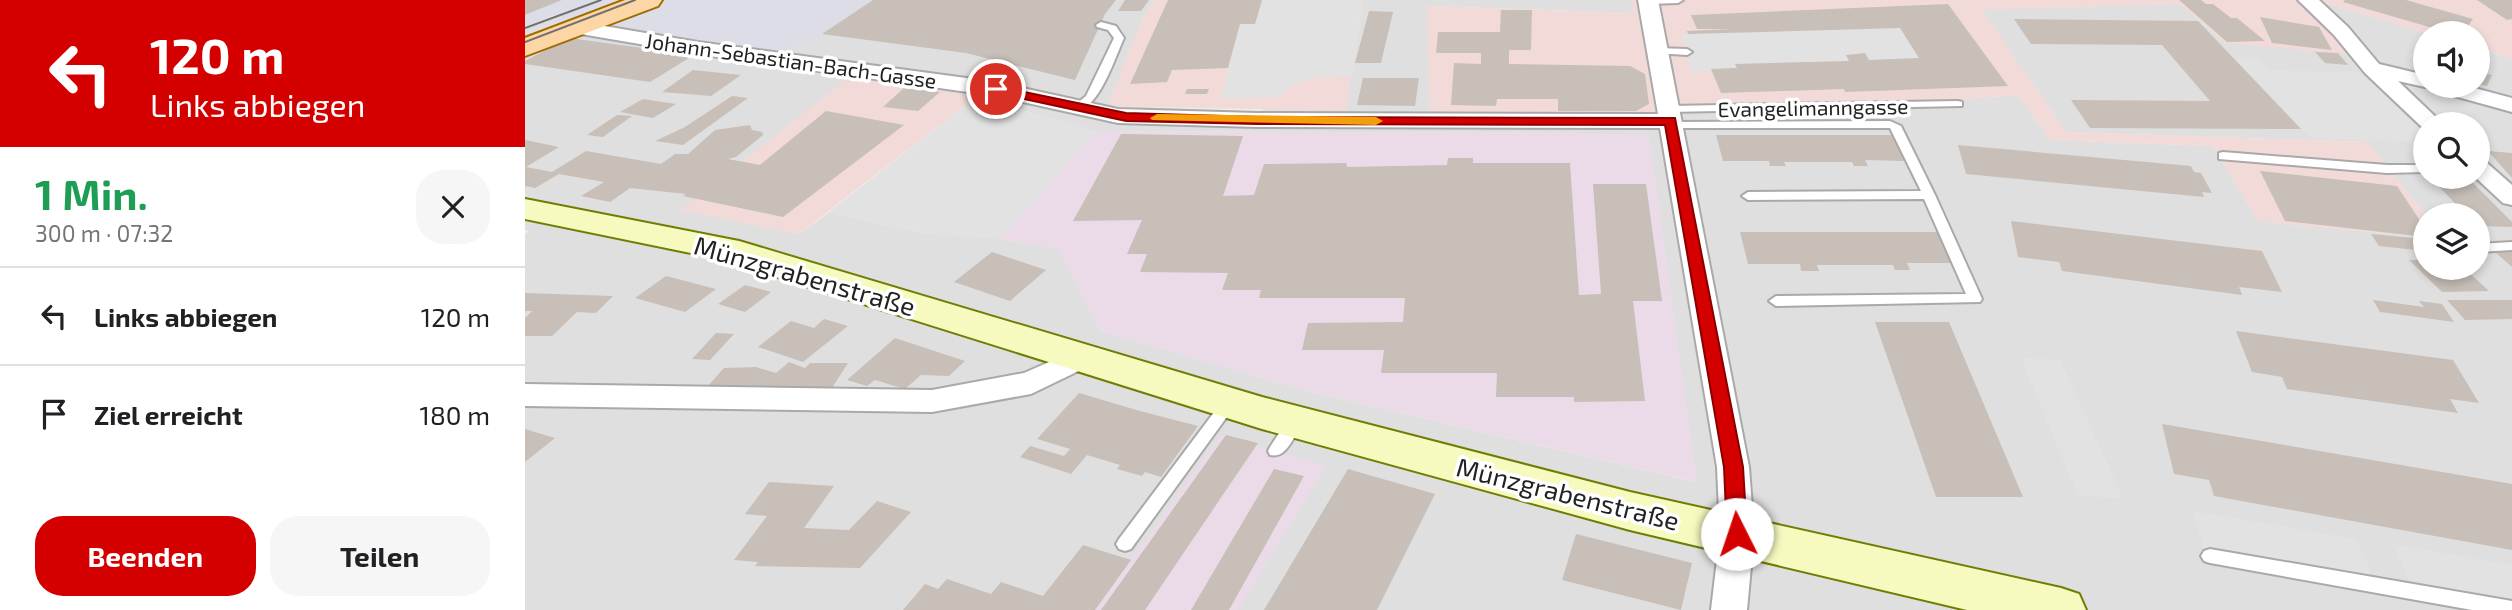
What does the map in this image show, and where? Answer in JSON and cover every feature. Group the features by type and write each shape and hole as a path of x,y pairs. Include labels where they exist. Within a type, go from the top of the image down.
{"main road":[{"path":"525,35 618,0"},
{"path":"525,48 649,0"},
{"name":"Münzgrabenstraße","path":"525,209 726,249 1229,403 1286,436 1737,534 2061,610"}],"street":[{"path":"1648,0 1734,467 1737,534 1729,610"},
{"path":"2308,0 2341,31 2372,69 2419,112"},
{"name":"Johann-Sebastian-Bach-Gasse","path":"581,28 698,48 996,89 1126,117 1257,120 1670,119"},
{"path":"2372,69 2413,78"},
{"path":"2487,98 2512,105"},
{"path":"2490,179 2512,198"},
{"path":"525,395 932,401 1031,383 1081,358"}],"lane":[{"path":"1648,0 1678,0"},
{"path":"1078,108 1091,98 1119,38 1112,28 1101,24"},
{"path":"1658,51 1687,52"},
{"name":"Evangelimanngasse","path":"1670,119 1958,104"},
{"name":"Evangelimanngasse","path":"1670,119 1895,126 1975,299 1776,301"},
{"path":"2223,156 2413,168"},
{"path":"1748,196 1929,195"},
{"path":"2490,247 2512,246"},
{"path":"1125,544 1229,403"},
{"path":"2210,556 2512,609"}],"shaded area":[{"path":"562,0 873,0 822,34 756,64 569,38 555,15 525,27 525,15"},
{"path":"595,0 1155,0 1143,18 1108,106 1260,111 1352,76 1363,0 1631,0 1634,13 1428,6 1430,113 1889,104 2019,95 2050,140 2213,146 2258,221 2413,236 2413,280 2490,280 2490,203 2416,203 2367,142 2066,132 1981,9 2181,4 2226,43 2316,0 2413,29 2413,98 2490,98 2490,52 2512,59 2512,610 525,610 525,234 529,231 525,230 525,27","holes":["976,97 1096,131 1582,133 1696,482 1308,391 1101,331 1058,248 1002,239 921,233 828,213 799,234 682,209"]},
{"path":"1155,0 1363,0 1346,111 1107,106 1143,18"},
{"path":"1262,0 1363,0 1352,76 1309,78 1288,88 1281,97 1220,99 1240,24 1255,23"},
{"path":"1631,0 2312,0 2362,55 2226,43 2181,4 1982,10 2066,132 2367,142 2416,203 2413,203 2413,236 2258,221 2213,146 2050,140 2019,95 1889,104 1669,109 1641,115 1430,113 1427,6 1633,13"},
{"path":"2316,0 2512,0 2512,59 2490,52 2490,21 2413,21 2413,29"},
{"path":"1900,28 1919,58 1869,60 1865,53 1847,55 1849,61 1736,64 1737,68 1691,73 1680,34"},
{"path":"2235,59 2259,59 2268,70 2361,72 2413,123 2413,142 2310,138"},
{"path":"851,76 976,97 799,234 681,210"},
{"path":"976,97 1096,131 1649,135 1697,482 1308,391 1101,331 1057,248 1002,239 921,233 828,213"},
{"path":"976,97 1096,131 1002,239 921,233 828,213"},
{"path":"2021,358 2060,360 2123,498 2078,496"},
{"path":"1220,436 1326,466 1238,610 1095,610"},
{"path":"2193,511 2357,539 2373,578 2203,548"},
{"path":"2393,544 2512,565 2512,601 2410,582"}],"building":[{"path":"525,0 562,0 525,15"},
{"path":"873,0 1116,0 1105,14 1075,80 966,53 822,34"},
{"path":"1125,0 1149,0 1141,11 1118,11"},
{"path":"1168,0 1262,0 1255,24 1240,24 1228,68 1172,70 1167,82 1130,84"},
{"path":"2179,0 2201,0 2206,4 2213,4 2231,18 2237,18 2265,41 2227,42"},
{"path":"2406,0 2473,19 2413,22 2343,2"},
{"path":"2477,0 2512,0 2512,19 2507,20"},
{"path":"1948,4 2008,86 1721,93 1711,69 1737,68 1735,64 1849,61 1846,55 1865,53 1869,60 1919,58 1900,28 1688,34 1687,31 1734,29 1697,29 1691,15"},
{"path":"1501,10 1532,10 1531,50 1509,50 1509,64 1630,66 1645,74 1649,104 1636,111 1558,111 1558,99 1497,99 1496,106 1451,105 1454,63 1481,64 1481,53 1436,53 1438,32 1500,32"},
{"path":"1369,11 1393,12 1381,63 1355,63"},
{"path":"2260,17 2319,27 2332,50 2272,43"},
{"path":"2014,19 2198,21 2301,129 2090,128 2071,100 2210,101 2162,45 2031,44"},
{"path":"569,38 694,55 650,82 525,64 525,61"},
{"path":"2315,52 2338,53 2348,65 2325,63"},
{"path":"693,70 741,75 711,96 662,92"},
{"path":"1363,78 1419,78 1415,106 1357,105"},
{"path":"904,88 940,92 918,111 883,107"},
{"path":"1187,89 1209,89 1207,94 1185,94"},
{"path":"732,96 748,98 683,145 655,141 685,127"},
{"path":"643,99 676,104 653,118 620,112"},
{"path":"826,111 904,125 783,217 683,196 686,194 630,188 610,202 581,196 604,182 559,174 535,188 525,186 525,140 559,147 526,167 552,172 586,151 661,164 675,154 688,154 715,130 750,125 752,130 762,132 763,135 736,157 728,159 760,165"},
{"path":"617,115 632,116 603,137 587,135"},
{"path":"1121,134 1243,136 1223,196 1254,195 1264,164 1346,163 1347,167 1447,165 1448,158 1473,158 1473,163 1570,163 1579,295 1601,294 1593,184 1646,184 1662,301 1633,301 1645,401 1574,402 1574,397 1496,397 1497,373 1381,373 1384,350 1302,350 1308,323 1403,322 1405,298 1259,298 1261,290 1222,290 1228,273 1140,272 1147,254 1127,254 1142,220 1073,221"},
{"path":"1716,135 1893,135 1904,161 1865,160 1868,166 1854,166 1852,162 1784,162 1786,166 1770,166 1769,161 1723,161"},
{"path":"1958,145 2191,166 2194,172 2201,173 2212,193 2202,192 2204,197 1966,174"},
{"path":"2490,151 2512,153 2512,178 2490,153"},
{"path":"2260,171 2397,186 2413,210 2413,236 2285,221"},
{"path":"2441,189 2479,189 2512,222 2512,227 2490,226 2490,203 2455,203"},
{"path":"2011,221 2262,251 2282,292 2239,287 2242,295 2062,271 2059,262 2018,257"},
{"path":"1740,232 1937,232 1951,263 1907,263 1910,270 1895,270 1893,265 1817,265 1819,271 1801,271 1800,264 1748,264"},
{"path":"2371,234 2413,238 2413,250 2379,246"},
{"path":"2512,251 2512,267 2495,252"},
{"path":"992,252 1046,270 1010,301 954,282"},
{"path":"666,276 716,289 685,312 635,298"},
{"path":"2430,280 2477,280 2489,291 2442,292"},
{"path":"745,285 771,292 745,312 718,304"},
{"path":"525,293 613,296 596,313 577,312 552,336 525,336 525,318 532,311 525,311"},
{"path":"2373,300 2424,307 2419,301 2442,304 2454,322 2380,312"},
{"path":"2447,300 2512,300 2512,319 2465,320"},
{"path":"824,319 848,326 803,362 758,347 791,321 814,328"},
{"path":"1875,322 1949,322 2023,497 1936,497"},
{"path":"2236,331 2453,360 2479,403 2450,399 2458,413 2287,389 2282,377 2252,372"},
{"path":"716,333 734,334 710,360 692,359"},
{"path":"895,338 965,361 949,376 921,375 905,389 875,380 867,386 847,380"},
{"path":"789,362 805,368 810,363 848,363 832,388 707,387 724,368 756,367 776,373"},
{"path":"1079,393 1198,426 1161,477 1145,472 1142,476 1117,469 1120,465 1087,455 1071,474 1020,457 1030,446 1064,456 1070,449 1037,439"},
{"path":"2162,424 2512,484 2512,550 2214,496 2209,480 2174,474"},
{"path":"525,429 555,438 525,462"},
{"path":"1226,435 1258,443 1145,610 1101,610"},
{"path":"1274,469 1304,476 1229,610 1191,610"},
{"path":"1348,469 1435,494 1377,610 1264,610"},
{"path":"769,482 834,486 804,528 849,530 877,501 911,512 860,568 755,566 758,562 734,560 767,516 745,514"},
{"path":"1576,534 1692,563 1681,610 1562,580"},
{"path":"1083,545 1131,560 1095,610 903,610 925,584 938,589 947,579 991,594 1001,582 1043,596"}],"tram line":[{"path":"525,28 601,0"},
{"path":"525,42 635,0"}],"slow traffic":[{"path":"1157,118 1376,121"}],"route":[{"path":"996,89 1126,117 1670,121 1734,467 1737,534"}]}
